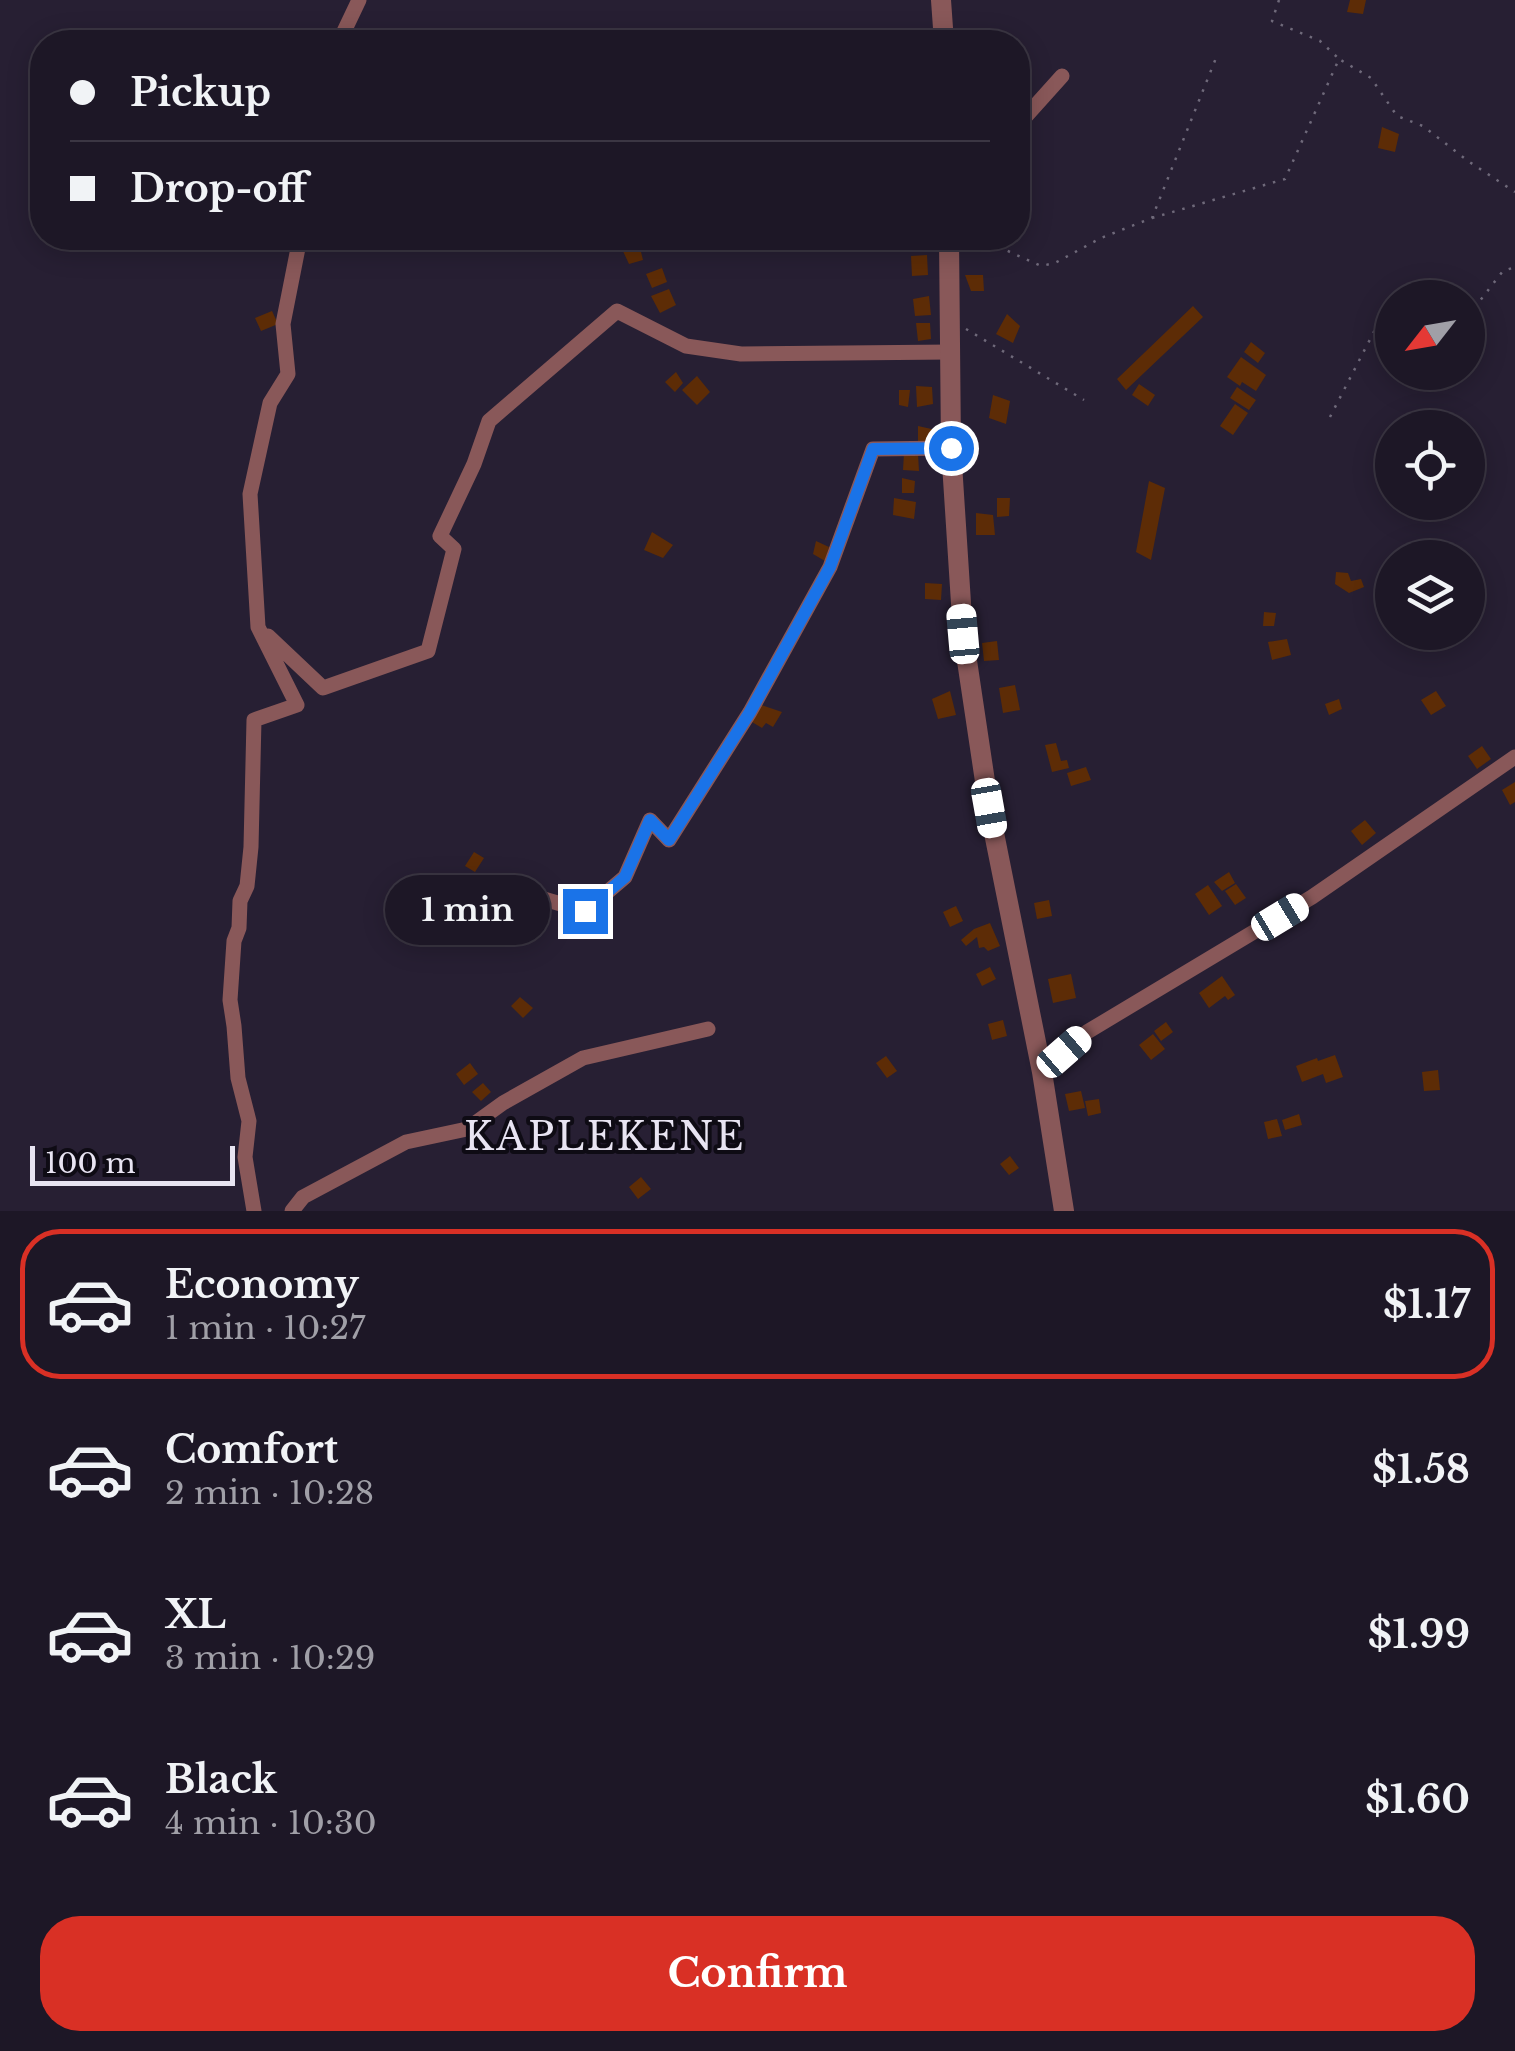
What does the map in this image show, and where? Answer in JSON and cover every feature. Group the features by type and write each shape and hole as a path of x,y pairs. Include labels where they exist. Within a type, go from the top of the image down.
{"street":[{"path":"345,30 359,0"},
{"path":"941,0 943,30"},
{"path":"1030,112 1062,76"},
{"path":"254,1211 245,1157 249,1121 238,1078 230,1000 234,941 249,866 254,720 297,705 258,627 250,494 270,403 288,374 283,324 298,250"},
{"path":"950,250 951,448 970,694 998,859 1042,1072 1064,1211"},
{"path":"258,627 322,688 428,651 454,549 440,536 474,464 488,421 617,310 686,346 741,354 951,352"},
{"path":"530,894 585,911 625,877 650,820 669,840 750,712 830,567 873,449 951,448"},
{"path":"1042,1072 1087,1032 1312,898 1515,758"},
{"path":"292,1211 302,1197 406,1142 467,1129 583,1058 708,1029"}],"path":[{"path":"1278,0 1272,22 1320,41 1339,59 1371,78 1397,116 1424,126 1515,192"},
{"path":"1152,218 1218,53"},
{"path":"1006,250 1041,266 1055,263 1101,238 1152,218 1285,179 1339,59"},
{"path":"1485,295 1503,272 1515,267"},
{"path":"951,322 1084,400"},
{"path":"1330,417 1375,330"}],"building":[{"path":"1350,0 1366,0 1363,14 1347,12"},
{"path":"1382,127 1399,134 1395,152 1378,148"},
{"path":"622,250 640,250 643,260 629,264"},
{"path":"927,255 928,275 912,276 911,256"},
{"path":"662,268 667,282 652,288 646,274"},
{"path":"965,275 983,275 984,291 971,291"},
{"path":"669,289 676,305 660,313 651,296"},
{"path":"929,296 931,315 915,316 913,299"},
{"path":"1193,306 1203,317 1126,390 1117,379"},
{"path":"272,311 278,324 261,331 255,318"},
{"path":"1007,314 1020,326 1013,343 996,334"},
{"path":"916,323 930,323 931,339 918,341"},
{"path":"1251,342 1265,353 1258,363 1244,352"},
{"path":"1241,357 1266,375 1256,391 1227,377"},
{"path":"676,372 683,383 675,392 665,382"},
{"path":"697,376 710,392 697,405 682,390"},
{"path":"1139,384 1155,395 1148,406 1132,395"},
{"path":"916,386 932,387 933,404 917,407"},
{"path":"1237,387 1256,400 1249,410 1230,398"},
{"path":"899,390 910,390 908,407 899,405"},
{"path":"993,395 1010,401 1006,424 989,418"},
{"path":"1235,404 1248,413 1233,435 1220,426"},
{"path":"918,426 936,430 933,448 918,445"},
{"path":"904,453 918,454 919,471 903,470"},
{"path":"902,478 915,481 914,493 902,493"},
{"path":"1149,481 1165,488 1151,560 1136,552"},
{"path":"894,498 916,502 914,519 893,515"},
{"path":"997,498 1010,498 1009,516 997,517"},
{"path":"976,513 993,515 995,535 976,535"},
{"path":"652,532 673,545 663,558 644,550"},
{"path":"816,541 829,547 825,561 813,554"},
{"path":"1336,572 1348,573 1351,581 1361,579 1364,587 1349,593 1335,584"},
{"path":"925,583 942,584 941,600 925,599"},
{"path":"1264,612 1276,613 1274,626 1263,626"},
{"path":"1287,639 1291,655 1272,660 1268,642"},
{"path":"997,641 999,660 984,661 982,643"},
{"path":"1015,685 1020,710 1003,713 999,688"},
{"path":"950,691 956,715 938,719 932,699"},
{"path":"1436,691 1446,706 1431,715 1421,700"},
{"path":"1339,699 1342,709 1329,715 1325,704"},
{"path":"761,705 782,712 773,727 766,723 762,728 752,722"},
{"path":"1056,743 1061,761 1067,760 1069,768 1052,772 1045,745"},
{"path":"1482,746 1491,759 1477,769 1468,756"},
{"path":"1086,767 1091,780 1071,786 1067,773"},
{"path":"1515,782 1515,802 1510,805 1502,790"},
{"path":"1365,820 1376,833 1362,845 1351,831"},
{"path":"474,852 484,858 475,872 465,866"},
{"path":"1229,872 1235,883 1222,891 1214,882"},
{"path":"1236,884 1246,898 1235,905 1225,891"},
{"path":"1208,885 1222,906 1209,915 1195,894"},
{"path":"1049,900 1052,916 1037,919 1034,903"},
{"path":"956,906 963,921 950,927 943,912"},
{"path":"990,923 1000,946 988,951 979,948 977,937 966,946 961,940 974,929"},
{"path":"990,967 996,979 982,986 976,974"},
{"path":"1071,974 1076,998 1053,1003 1048,979"},
{"path":"1222,976 1235,995 1228,1000 1225,996 1209,1008 1199,993"},
{"path":"520,997 533,1008 523,1018 511,1006"},
{"path":"1003,1020 1007,1036 992,1040 988,1024"},
{"path":"1166,1022 1173,1032 1161,1041 1154,1031"},
{"path":"1153,1034 1165,1049 1151,1060 1139,1045"},
{"path":"1335,1055 1343,1077 1326,1083 1323,1074 1302,1082 1296,1066"},
{"path":"886,1056 897,1071 887,1078 876,1063"},
{"path":"470,1063 478,1074 464,1085 456,1074"},
{"path":"1438,1070 1440,1090 1424,1091 1422,1072"},
{"path":"483,1083 491,1092 481,1101 472,1092"},
{"path":"1081,1091 1085,1108 1069,1111 1065,1094"},
{"path":"1099,1099 1101,1113 1088,1116 1085,1101"},
{"path":"1299,1114 1302,1125 1285,1130 1282,1120"},
{"path":"1277,1119 1282,1136 1268,1139 1264,1122"},
{"path":"1010,1156 1019,1168 1009,1175 1000,1164"},
{"path":"641,1177 651,1189 638,1199 629,1187"}],"district":[{"name":"KAPLEKENE","path":"605,1136"}],"route":[{"path":"585,911 625,877 650,820 669,840 750,712 830,567 873,449 951,448"}]}
